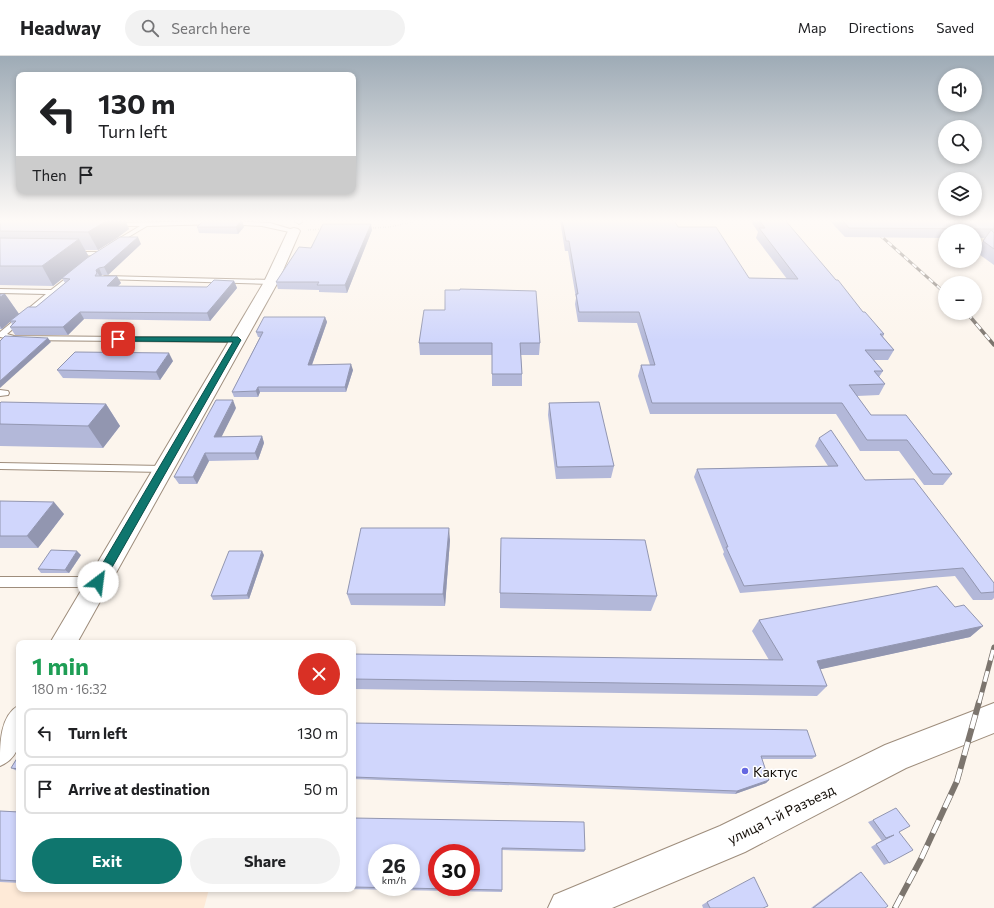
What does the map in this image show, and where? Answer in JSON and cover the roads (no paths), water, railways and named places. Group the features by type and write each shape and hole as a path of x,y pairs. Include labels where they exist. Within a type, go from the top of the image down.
{"main road":[{"name":"улица 1-й Разъезд","path":"568,908 732,839 896,756 994,718"}],"street":[{"path":"65,640 271,282 281,260"},
{"path":"0,751 16,723"}],"lane":[{"path":"1,335 91,260"},
{"path":"104,278 271,282"},
{"path":"0,291 53,292"},
{"path":"1,335 14,338 238,340"},
{"path":"0,466 163,469"},
{"path":"0,582 98,582"}],"railway":[{"path":"908,260 938,287"},
{"path":"973,320 994,345"},
{"path":"979,703 994,647"},
{"path":"895,908 921,859 957,781 979,702"}],"place":[{"name":"Кактус","path":"745,771"}]}
